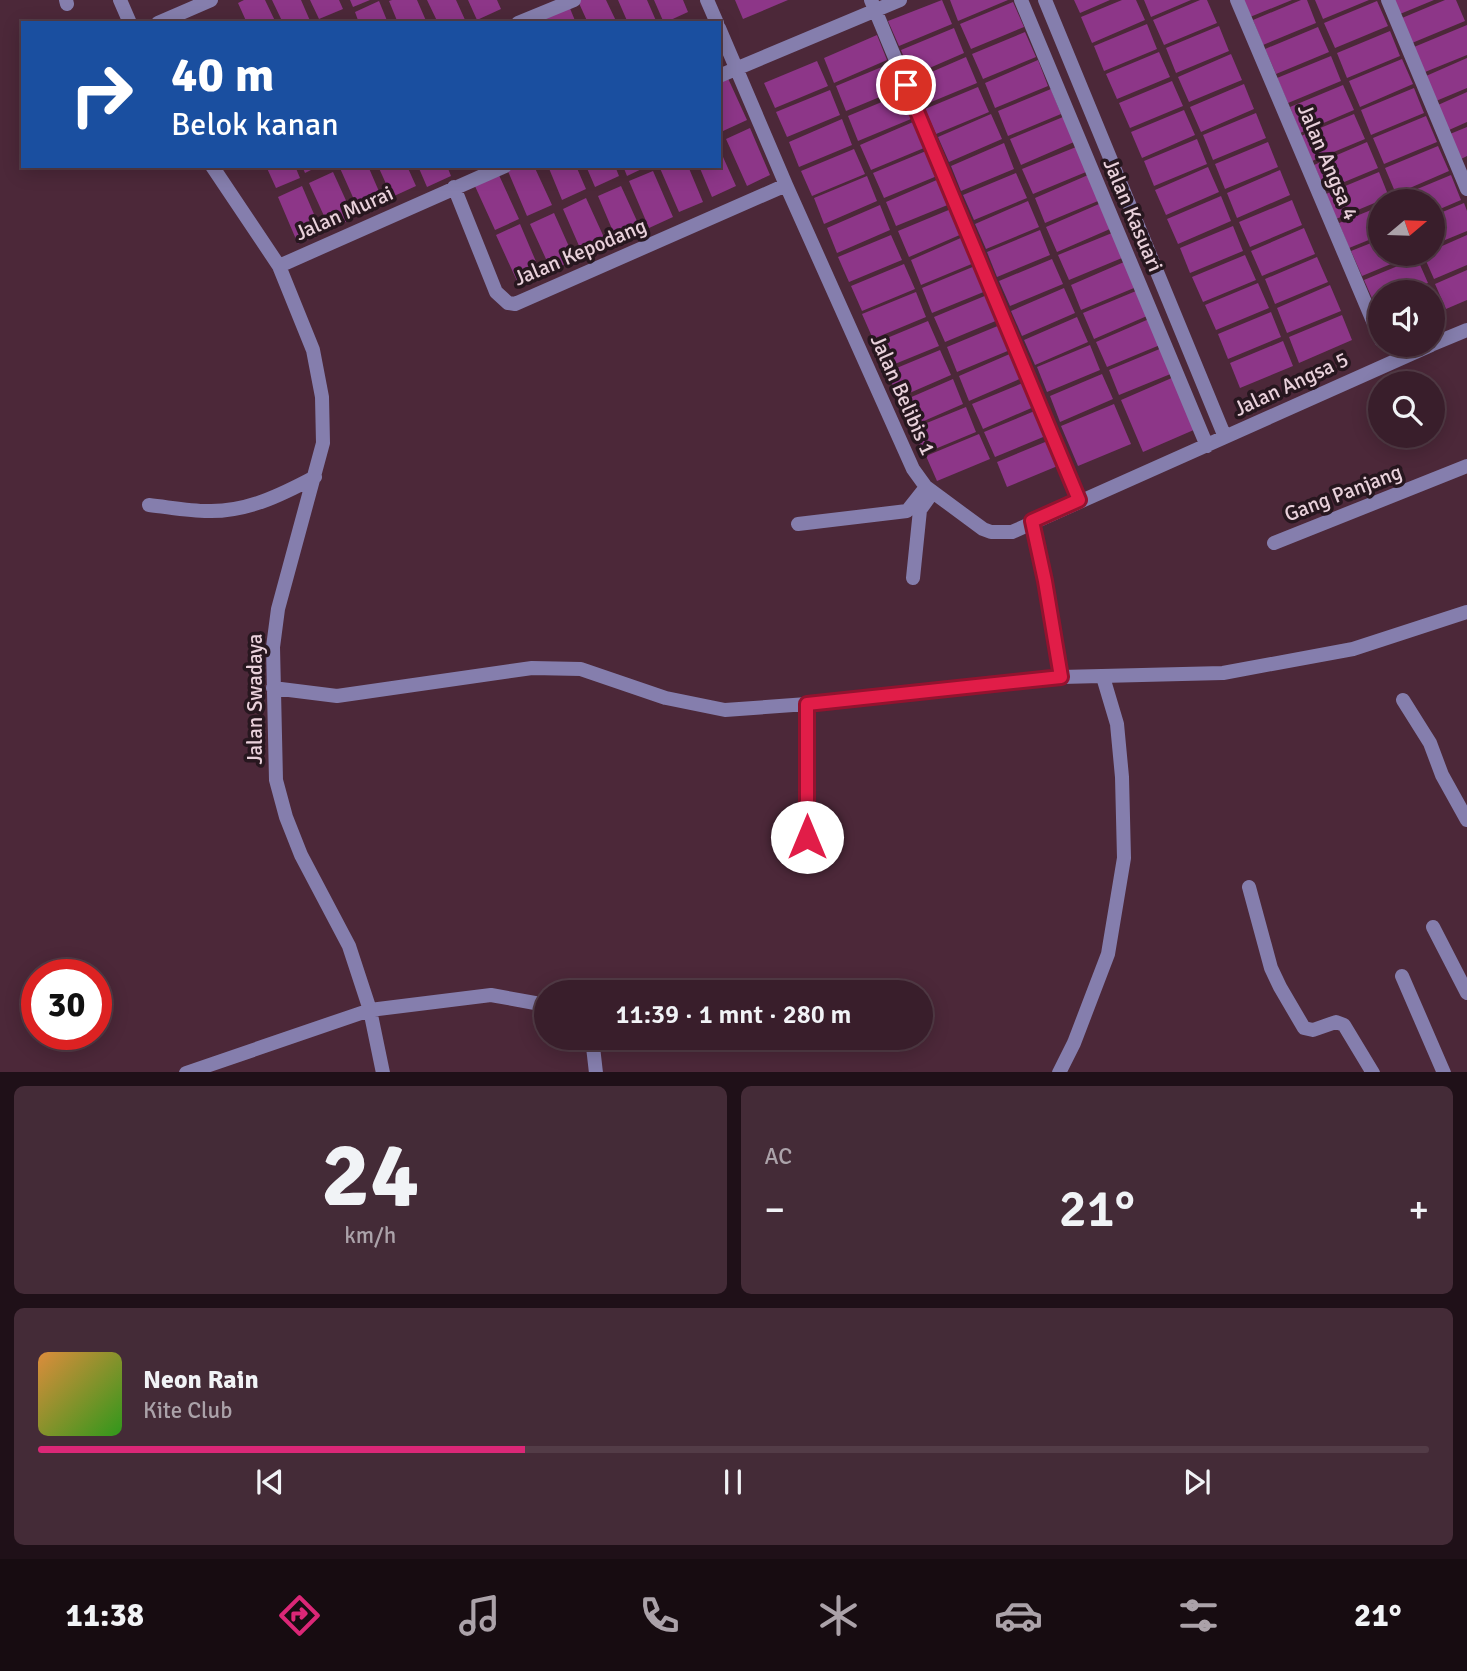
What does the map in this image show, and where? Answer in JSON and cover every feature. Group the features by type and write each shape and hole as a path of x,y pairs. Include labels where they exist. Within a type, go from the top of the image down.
{"street":[{"path":"120,0 129,21"},
{"path":"163,21 211,0"},
{"path":"523,21 574,0"},
{"name":"Jalan Belibis 1","path":"707,0 716,21"},
{"path":"721,75 874,5 900,0"},
{"name":"Jalan Kasuari","path":"1021,0 1207,446"},
{"name":"Jalan Kasuari","path":"1045,0 1225,437"},
{"name":"Jalan Angsa 4","path":"1237,0 1368,310"},
{"path":"1388,0 1467,189"},
{"path":"874,5 1079,500"},
{"name":"Jalan Belibis 1","path":"721,32 913,469 930,489 983,529 991,532 1012,532 1079,500 1207,446"},
{"name":"Jalan Swadaya","path":"213,168 279,266 313,350 322,397 323,443 278,608 273,647 276,780 286,817 302,855 349,946 370,1010 383,1072"},
{"name":"Jalan Murai","path":"279,266 500,168"},
{"name":"Jalan Kepodang","path":"454,187 496,292 508,303 515,304 786,185"},
{"name":"Jalan Angsa 5","path":"1445,339 1467,330"},
{"name":"Jalan Angsa 4","path":"1388,357 1390,362"},
{"name":"Jalan Angsa 5","path":"1207,446 1402,357"},
{"name":"Gang Panjang","path":"1274,543 1467,466"},
{"path":"149,505 209,511 242,508 277,498 315,477"},
{"path":"798,524 907,511 930,489"},
{"path":"913,578 920,510 930,489"},
{"path":"1032,521 1061,677"},
{"path":"273,688 337,696 532,668 581,669 666,698 725,710 1061,677 1223,673 1353,649 1467,612"},
{"path":"1060,1072 1074,1043 1108,954 1124,858 1122,777 1117,724 1103,677"},
{"path":"1404,700 1430,743 1442,775 1467,820"},
{"path":"807,704 807,837"},
{"path":"1249,887 1271,968 1304,1028 1313,1030 1336,1022 1344,1025 1369,1071"},
{"path":"1433,927 1467,993"},
{"path":"1402,976 1444,1072"},
{"path":"189,1072 370,1010 491,995 534,1003"},
{"path":"593,1050 596,1072"}],"building":[{"path":"244,0 265,0 275,21 246,21 238,3"},
{"path":"272,0 301,0 310,21 282,21"},
{"path":"310,0 339,0 343,9 319,19"},
{"path":"350,0 370,0 353,7"},
{"path":"417,0 426,21 397,21 389,1"},
{"path":"427,0 456,0 466,21 437,21"},
{"path":"468,0 497,0 501,9 477,20"},
{"path":"606,0 616,21 587,21 578,1"},
{"path":"618,0 647,0 656,21 627,21"},
{"path":"654,0 683,0 688,12 663,21"},
{"path":"735,0 788,0 743,19"},
{"path":"942,0 952,24 899,46 888,21"},
{"path":"950,0 1008,0 958,21"},
{"path":"1074,0 1110,0 1080,13"},
{"path":"1122,0 1136,0 1145,20 1092,43 1081,17"},
{"path":"1144,0 1191,0 1151,17"},
{"path":"1200,0 1207,0 1217,23 1164,45 1153,20"},
{"path":"1243,0 1292,0 1250,17"},
{"path":"1307,0 1316,23 1263,45 1253,20"},
{"path":"1315,0 1369,0 1323,19"},
{"path":"1394,0 1434,0 1400,14"},
{"path":"1445,0 1456,0 1465,21 1412,43 1402,18"},
{"path":"379,1 387,21 358,21 355,12"},
{"path":"1377,1 1388,26 1335,48 1324,23"},
{"path":"1013,2 1024,27 971,49 960,24"},
{"path":"569,6 575,21 546,21 544,17"},
{"path":"1147,24 1157,49 1104,71 1094,46"},
{"path":"1467,25 1467,55 1425,72 1414,47"},
{"path":"1219,26 1229,51 1176,73 1166,48"},
{"path":"1318,27 1329,52 1276,74 1265,49"},
{"path":"954,28 964,53 911,76 901,50"},
{"path":"1390,31 1400,56 1347,78 1337,53"},
{"path":"1025,32 1036,57 983,79 972,54"},
{"path":"877,35 887,60 834,83 824,58"},
{"path":"1159,52 1170,77 1117,99 1106,74"},
{"path":"1231,54 1242,80 1189,102 1178,77"},
{"path":"1331,56 1341,81 1288,103 1277,78"},
{"path":"966,57 977,83 924,105 913,80"},
{"path":"1467,58 1467,88 1436,101 1426,76"},
{"path":"1402,59 1413,84 1360,107 1349,81"},
{"path":"1038,60 1048,86 995,108 985,83"},
{"path":"817,61 828,86 775,108 764,83"},
{"path":"889,64 899,89 846,111 836,86"},
{"path":"726,74 747,120 723,131 721,127 721,76"},
{"path":"1172,81 1183,106 1130,128 1119,103"},
{"path":"1244,84 1254,109 1201,132 1190,107"},
{"path":"1343,85 1354,110 1300,133 1290,107"},
{"path":"978,87 989,112 936,134 925,109"},
{"path":"1414,88 1424,113 1371,135 1361,110"},
{"path":"1051,89 1061,114 1008,136 998,111"},
{"path":"830,90 840,115 787,137 776,112"},
{"path":"1467,92 1467,122 1449,130 1438,105"},
{"path":"901,94 911,119 858,141 848,116"},
{"path":"1184,110 1195,135 1142,158 1131,132"},
{"path":"1256,113 1266,138 1213,160 1203,135"},
{"path":"991,114 1002,139 949,162 938,137"},
{"path":"1354,114 1365,139 1312,161 1301,136"},
{"path":"1426,116 1437,142 1384,164 1373,138"},
{"path":"1063,117 1074,142 1021,165 1010,139"},
{"path":"842,119 852,145 799,167 789,142"},
{"path":"913,122 924,148 871,170 860,145"},
{"path":"1467,127 1467,156 1461,159 1450,134"},
{"path":"750,128 770,175 747,186 726,139"},
{"path":"1197,139 1207,164 1154,186 1144,161"},
{"path":"1268,142 1278,167 1225,189 1215,164"},
{"path":"1367,142 1378,168 1325,190 1314,165"},
{"path":"1004,143 1014,169 961,191 951,166"},
{"path":"1438,146 1449,171 1408,189 1394,189 1385,168"},
{"path":"1076,147 1086,172 1033,194 1022,169"},
{"path":"854,149 865,174 812,196 801,171"},
{"path":"926,151 937,176 884,198 873,173"},
{"path":"721,152 736,186 712,197 700,168 721,168"},
{"path":"1208,167 1219,192 1166,215 1155,190"},
{"path":"267,168 296,168 300,178 276,188"},
{"path":"340,168 369,168 384,203 360,213"},
{"path":"379,168 408,168 416,186 392,197"},
{"path":"419,168 448,168 451,176 427,187"},
{"path":"535,168 552,205 527,216 507,169"},
{"path":"549,168 577,168 586,189 562,200"},
{"path":"587,168 616,168 619,176 595,187"},
{"path":"624,168 644,168 627,176"},
{"path":"660,168 689,168 703,202 679,212"},
{"path":"1280,170 1290,195 1237,218 1227,193"},
{"path":"653,171 673,217 649,228 629,181"},
{"path":"333,172 354,218 330,229 309,183"},
{"path":"1379,172 1386,189 1368,189 1368,206 1336,219 1326,194"},
{"path":"498,173 519,219 495,230 474,184"},
{"path":"1016,173 1027,198 974,220 963,195"},
{"path":"1088,175 1098,201 1045,223 1035,198"},
{"path":"1451,175 1461,200 1446,206 1446,189 1417,189"},
{"path":"867,176 877,201 824,224 814,198"},
{"path":"939,179 950,204 896,226 886,202"},
{"path":"302,186 322,233 298,244 278,197"},
{"path":"621,186 642,232 618,243 598,196"},
{"path":"1221,196 1231,221 1178,244 1167,219"},
{"path":"586,198 607,244 583,255 563,209"},
{"path":"1292,200 1302,225 1250,247 1239,222"},
{"path":"1028,201 1039,227 986,249 975,224"},
{"path":"1464,203 1467,211 1467,231 1446,240 1446,211"},
{"path":"1099,204 1110,229 1057,252 1046,227"},
{"path":"880,205 890,230 837,253 827,228"},
{"path":"951,209 962,234 909,257 898,231"},
{"path":"1368,211 1368,240 1349,248 1339,223"},
{"path":"554,213 575,260 551,270 530,224"},
{"path":"520,224 540,271 517,281 496,235"},
{"path":"1233,226 1243,251 1190,273 1180,248"},
{"path":"1304,228 1315,254 1262,276 1251,251"},
{"path":"1040,230 1050,255 997,277 987,252"},
{"path":"1112,233 1122,258 1069,280 1058,255"},
{"path":"891,235 902,260 849,282 838,257"},
{"path":"1467,235 1467,265 1434,279 1428,266 1446,266 1446,244"},
{"path":"963,237 974,263 921,285 911,260"},
{"path":"1368,244 1368,266 1386,266 1362,276 1351,251"},
{"path":"1245,255 1256,280 1203,302 1192,277"},
{"path":"1317,257 1328,282 1275,304 1265,279"},
{"path":"1052,259 1063,284 1010,306 999,281"},
{"path":"1124,262 1134,288 1081,310 1071,285"},
{"path":"904,264 915,289 862,311 851,286"},
{"path":"975,266 986,291 932,313 922,288"},
{"path":"1398,266 1421,266 1427,280 1368,280 1368,289 1364,280"},
{"path":"1467,270 1467,300 1446,309 1444,280"},
{"path":"1258,283 1269,308 1216,330 1205,305"},
{"path":"1330,285 1341,311 1287,333 1277,308"},
{"path":"1064,288 1075,313 1022,336 1011,311"},
{"path":"1136,291 1147,316 1094,339 1083,313"},
{"path":"916,292 926,317 873,339 862,314"},
{"path":"987,295 998,320 945,342 934,317"},
{"path":"1271,312 1281,337 1228,359 1218,334"},
{"path":"1342,315 1352,340 1299,363 1289,337"},
{"path":"1077,317 1088,342 1035,365 1024,340"},
{"path":"1149,319 1160,345 1107,367 1096,342"},
{"path":"928,321 939,346 885,368 875,343"},
{"path":"1000,325 1010,350 957,372 947,347"},
{"path":"1283,341 1293,366 1240,388 1230,363"},
{"path":"1090,345 1100,370 1047,392 1037,367"},
{"path":"1162,348 1173,373 1119,395 1109,370"},
{"path":"940,350 951,375 898,398 887,372"},
{"path":"1012,353 1022,378 969,401 959,376"},
{"path":"1102,374 1113,399 1060,422 1050,396"},
{"path":"1174,377 1196,429 1143,452 1121,400"},
{"path":"953,379 963,404 910,427 900,402"},
{"path":"1025,382 1036,406 983,429 972,404"},
{"path":"1114,404 1131,444 1078,466 1061,426"},
{"path":"966,407 976,432 923,454 912,429"},
{"path":"1037,410 1048,435 995,457 984,432"},
{"path":"979,434 990,459 937,481 926,456"},
{"path":"1050,440 1060,465 1007,487 997,462"}],"route":[{"path":"807,837 807,704 1061,677 1032,521 1079,500 906,85"}]}
